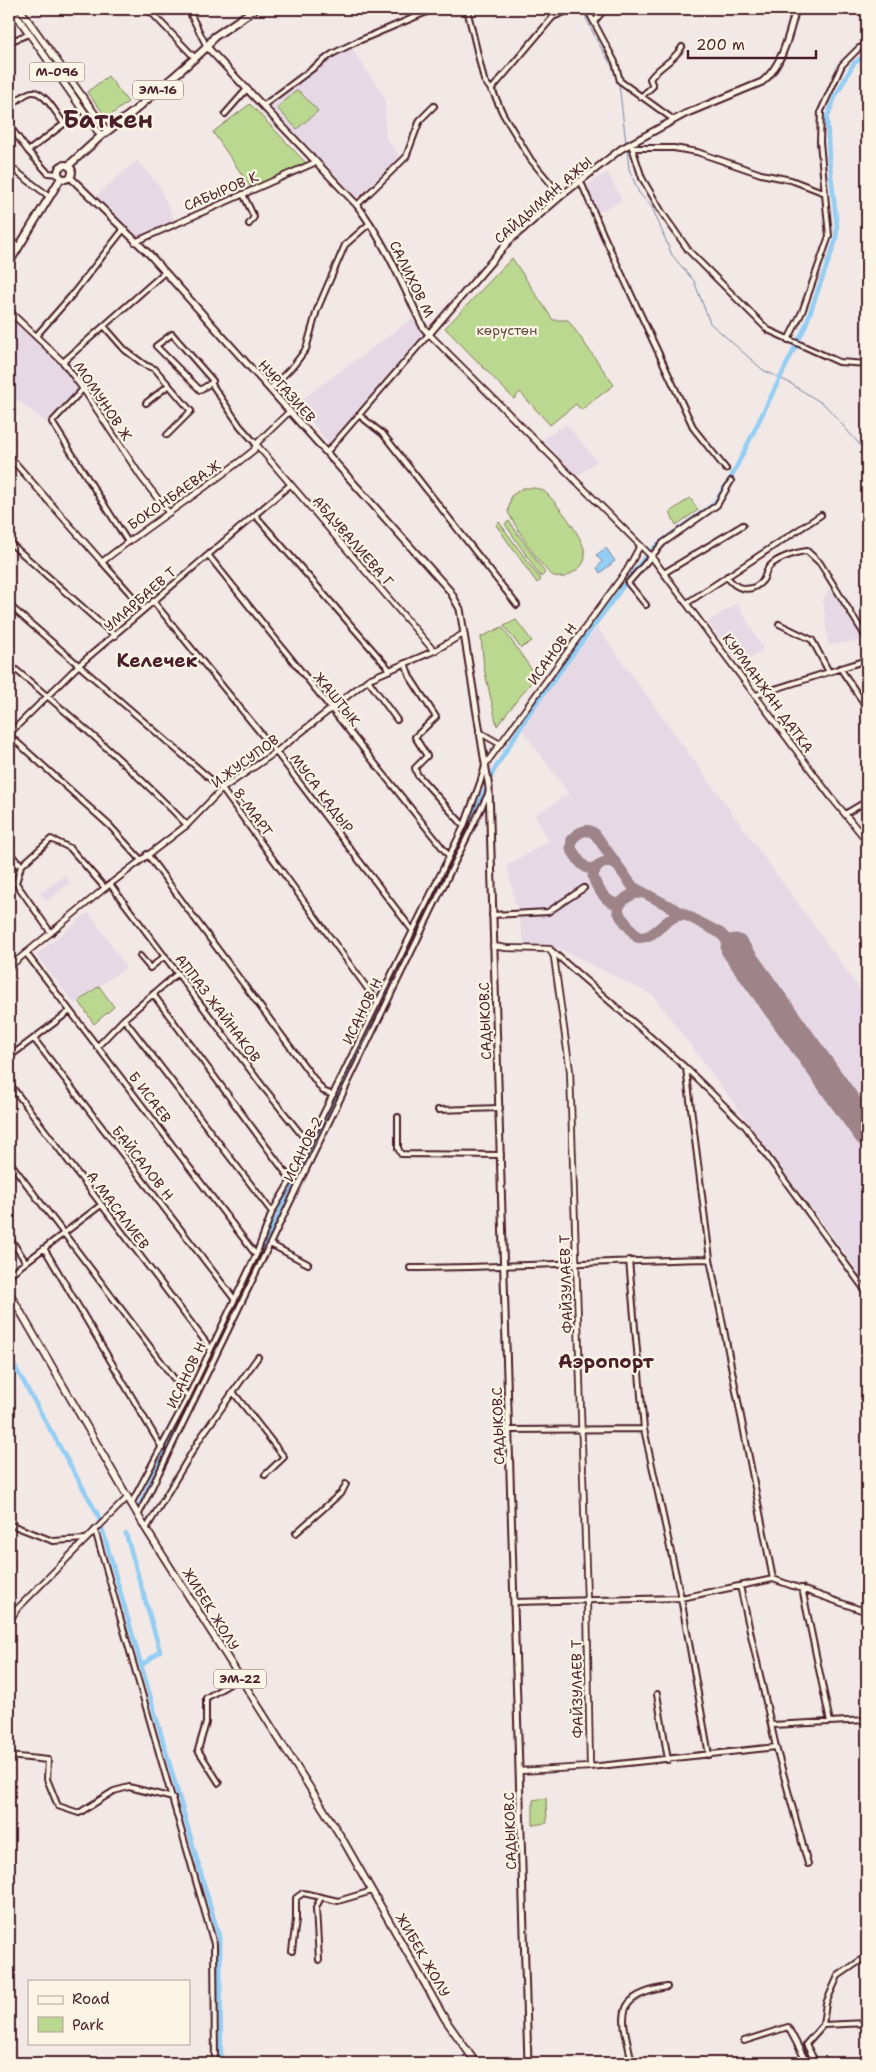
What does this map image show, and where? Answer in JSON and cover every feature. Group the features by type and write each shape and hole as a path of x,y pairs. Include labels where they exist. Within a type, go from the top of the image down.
{"highway":[{"name":"ЭМ-16","path":"9,263 50,197 60,176 60,168 68,166 104,134 133,112 207,47 214,37 255,9"},
{"path":"60,176 66,179 70,177 71,171 68,166"}],"main road":[{"name":"М-096","path":"12,9 25,21 104,134"},
{"name":"М-096","path":"20,9 29,34 104,134"},
{"name":"САЙДЫМАН АЖЫ","path":"429,334 509,241 561,196 621,150 674,120 762,82 771,76 777,66 796,9"},
{"name":"САЛИХОВ М","path":"207,47 357,205 385,248 423,327 429,334"},
{"name":"НУРГАЗИЕВ","path":"70,177 165,272 450,591 460,609 464,634"},
{"path":"464,634 485,769"},
{"name":"САДЫКОВ.С","path":"485,769 489,790 500,1108 528,2063"},
{"name":"ЖИБЕК ЖОЛУ","path":"9,1292 138,1516 343,1840 445,2019 476,2063"}],"street":[{"path":"148,9 195,58"},
{"path":"188,9 207,47"},
{"path":"264,105 332,54 434,9"},
{"path":"466,9 484,80 492,90 503,114 531,160 561,196"},
{"path":"587,9 615,62 620,81 674,120"},
{"path":"594,22 605,9"},
{"path":"492,90 553,17 567,10"},
{"path":"9,35 14,40 29,34"},
{"path":"788,340 802,312 829,236 820,142 821,111 842,65 859,48 867,45"},
{"path":"641,97 653,86 650,79 656,71 675,58 682,47"},
{"path":"225,114 247,89"},
{"path":"9,107 29,93 35,92 45,97 64,124 28,151"},
{"path":"357,205 406,157 420,120 434,106"},
{"path":"9,125 28,151 48,173 60,176"},
{"path":"825,193 791,180 761,174 697,152 674,148 631,145 642,178 663,214 689,251 768,330 840,362 867,364"},
{"name":"САБЫРОВ К","path":"135,242 316,162"},
{"path":"9,166 50,197"},
{"path":"581,182 603,234 694,429 726,469"},
{"path":"243,194 254,217 250,224"},
{"path":"270,389 294,365 306,349 317,310 345,245 370,223"},
{"path":"36,336 72,295 123,230"},
{"path":"9,239 19,247"},
{"path":"63,362 165,272"},
{"name":"МОМУНОВ Ж","path":"9,311 63,362 83,389 140,477 169,513"},
{"path":"104,326 125,350 145,365 155,369 192,411 167,435"},
{"path":"211,383 200,390 156,346 172,334 213,381 211,383 240,426 256,444"},
{"name":"САЙДЫМАН АЖЫ","path":"327,452 429,334"},
{"name":"САЛИХОВ М","path":"429,334 650,555"},
{"path":"146,403 169,385"},
{"path":"83,389 52,422 128,542"},
{"name":"БОКОНБАЕВА.Ж","path":"102,562 254,450 256,444 290,411"},
{"path":"359,414 383,434 518,605"},
{"name":"АБДУВАЛИЕВА Г","path":"256,444 434,652"},
{"path":"9,456 144,609"},
{"path":"646,606 628,583 650,555 663,543 716,505 731,481"},
{"name":"УМАРБАЕВ Т","path":"9,735 79,665 209,556 290,484"},
{"path":"255,515 390,670"},
{"path":"686,603 821,515"},
{"path":"664,572 744,525"},
{"path":"9,542 114,636"},
{"name":"ИСАНОВ Н","path":"131,1504 188,1397 256,1255 272,1212 291,1180 413,932 464,826 485,769 500,744 627,570 640,546"},
{"path":"727,576 732,584 741,589 754,588 762,580 770,565 796,552 807,551 820,563 867,639"},
{"name":"КУРМАНЖАН ДАТКА","path":"650,555 831,797 867,841"},
{"name":"ЖАШТЫК","path":"209,556 449,856"},
{"name":"МУСА КАДЫР","path":"153,601 276,752 413,932"},
{"name":"8-МАРТ","path":"9,605 222,789 378,1003"},
{"path":"779,624 812,640 829,672"},
{"name":"И.ЖУСУПОВ","path":"9,967 147,854 187,825 222,789 276,752 368,680 434,652 464,634"},
{"path":"756,695 867,660"},
{"path":"406,663 410,677 436,717 416,737 427,756 416,768 417,774 464,826"},
{"path":"9,664 48,696 164,801 187,825"},
{"path":"840,668 867,708"},
{"path":"368,680 397,720"},
{"path":"479,732 500,744"},
{"path":"9,735 110,826 141,860"},
{"name":"ИСАНОВ-2","path":"138,1516 489,790"},
{"path":"845,814 867,801"},
{"path":"9,870 20,864 50,839 70,848 105,888"},
{"path":"9,852 20,864"},
{"path":"147,854 323,1091 333,1095"},
{"path":"20,864 16,883 51,933"},
{"name":"АППАЗ ЖАЙНАКОВ","path":"110,884 264,1088 309,1144"},
{"path":"492,915 548,912 584,888"},
{"path":"493,946 550,949 686,1068 745,1126 867,1293"},
{"name":"ФАЙЗУЛАЕВ Т","path":"550,949 554,957 570,1071 587,1600 590,1767"},
{"name":"Б ИСАЕВ","path":"26,954 256,1255"},
{"path":"140,956 150,968 165,956"},
{"path":"97,1046 178,973"},
{"path":"153,994 291,1180"},
{"path":"9,1057 70,1012"},
{"path":"124,1020 272,1212"},
{"name":"БАЙСАЛОВ Н","path":"34,1039 235,1300"},
{"path":"686,1068 710,1259 773,1579"},
{"name":"А МАСАЛИЕВ","path":"9,1083 211,1349"},
{"path":"438,1110 500,1108"},
{"path":"398,1117 398,1148 401,1154 501,1155"},
{"path":"9,1161 188,1397"},
{"path":"9,1275 100,1205"},
{"path":"9,1237 26,1262"},
{"path":"270,1244 308,1264"},
{"path":"44,1248 162,1448"},
{"path":"410,1268 504,1267 576,1262 710,1259"},
{"path":"629,1260 644,1429 681,1598 709,1755"},
{"path":"146,1529 201,1437 258,1357"},
{"path":"233,1392 284,1457 265,1475"},
{"path":"509,1430 644,1429"},
{"path":"296,1533 342,1492 346,1484"},
{"path":"9,1622 17,1610 128,1496"},
{"path":"9,1524 53,1541 86,1539"},
{"path":"95,1530 214,1944 215,2063"},
{"path":"514,1602 681,1598 773,1579 867,1612"},
{"path":"740,1586 776,1747 808,1864"},
{"path":"802,1588 830,1722"},
{"path":"219,1783 198,1750 206,1724 206,1698 240,1678"},
{"path":"657,1694 668,1760"},
{"path":"772,1725 867,1720"},
{"path":"519,1771 668,1760 776,1747"},
{"path":"9,1756 48,1760 47,1779 58,1806 79,1813 114,1791 129,1787 173,1798"},
{"path":"292,1951 296,1920 296,1898 303,1893 338,1902 372,1891"},
{"path":"319,1960 316,1908 321,1897"},
{"path":"816,2063 806,2044 823,2025 826,2003 838,1976 867,1956"},
{"path":"632,2063 623,2016 626,2005 648,1990 667,1987"},
{"path":"823,2025 867,2023"},
{"path":"744,2041 788,2027 807,2063"}],"shaded area":[{"path":"350,46 385,97 385,136 400,157 357,198 270,106 339,52"},
{"path":"137,160 160,187 175,223 138,236 96,196"},
{"path":"607,172 622,200 598,213 586,186"},
{"path":"9,316 60,363 79,388 46,422 9,394"},
{"path":"412,319 425,334 329,444 297,403"},
{"path":"566,424 597,461 576,477 543,439"},
{"path":"833,584 865,640 828,645 823,599"},
{"path":"737,603 763,649 740,665 708,622"},
{"path":"597,627 867,999 867,1283 654,996 556,947 525,947 507,865 549,841 535,815 569,794 523,731 523,724"},
{"path":"65,875 70,883 47,901 40,893"},
{"path":"89,912 126,967 75,1004 36,955"}],"green space":[{"path":"108,76 128,102 107,118 87,92"},
{"path":"296,91 299,91 318,111 297,129 277,108"},
{"path":"250,104 307,164 251,188 213,132"},
{"name":"көрүстөн","path":"512,258 553,320 568,320 614,385 581,410 576,404 550,425 520,392 514,399 445,328"},
{"path":"523,488 543,490 563,513 581,541 585,556 583,564 568,576 559,577 549,573 529,547 508,512 511,496"},
{"path":"690,498 698,510 676,525 670,512"},
{"path":"509,521 545,573 541,577 505,524"},
{"path":"499,522 541,580 537,583 496,525"},
{"path":"516,620 532,641 521,648 504,626"},
{"path":"502,627 536,676 497,726 484,668 481,637"},
{"path":"99,986 114,1007 94,1024 79,1001"},
{"path":"546,1798 547,1823 533,1825 533,1800"}],"water":[{"path":"606,548 615,561 600,573 597,568 602,562 596,555"}],"waterway":[{"path":"582,9 597,41 613,68 619,84 626,143"},
{"path":"139,1506 493,772 530,712 642,561 658,544 714,504 732,476 805,327 836,240 837,227 829,157 827,118 835,97 854,63 867,55"},
{"path":"627,149 629,169 639,193 652,207 672,255 694,281 710,323 763,370 788,382 825,405 867,453"},
{"path":"9,1356 100,1521"},
{"path":"102,1528 220,1940 221,2063"},
{"path":"126,1534 160,1651 141,1666"}],"taxiway":[{"path":"596,868 591,869 584,866 571,849 572,839 583,831 595,834 633,887 720,933 735,948"},
{"path":"617,864 613,862 601,864 596,869 593,877 600,891 607,899 612,902 621,903"},
{"path":"642,893 627,897 621,903 618,910 621,917 637,937 650,935 672,918 684,915"}],"runway":[{"path":"735,948 867,1132"}],"district":[{"name":"Баткен","path":"108,120"},
{"name":"Келечек","path":"157,660"},
{"name":"Аэропорт","path":"606,1361"}]}
